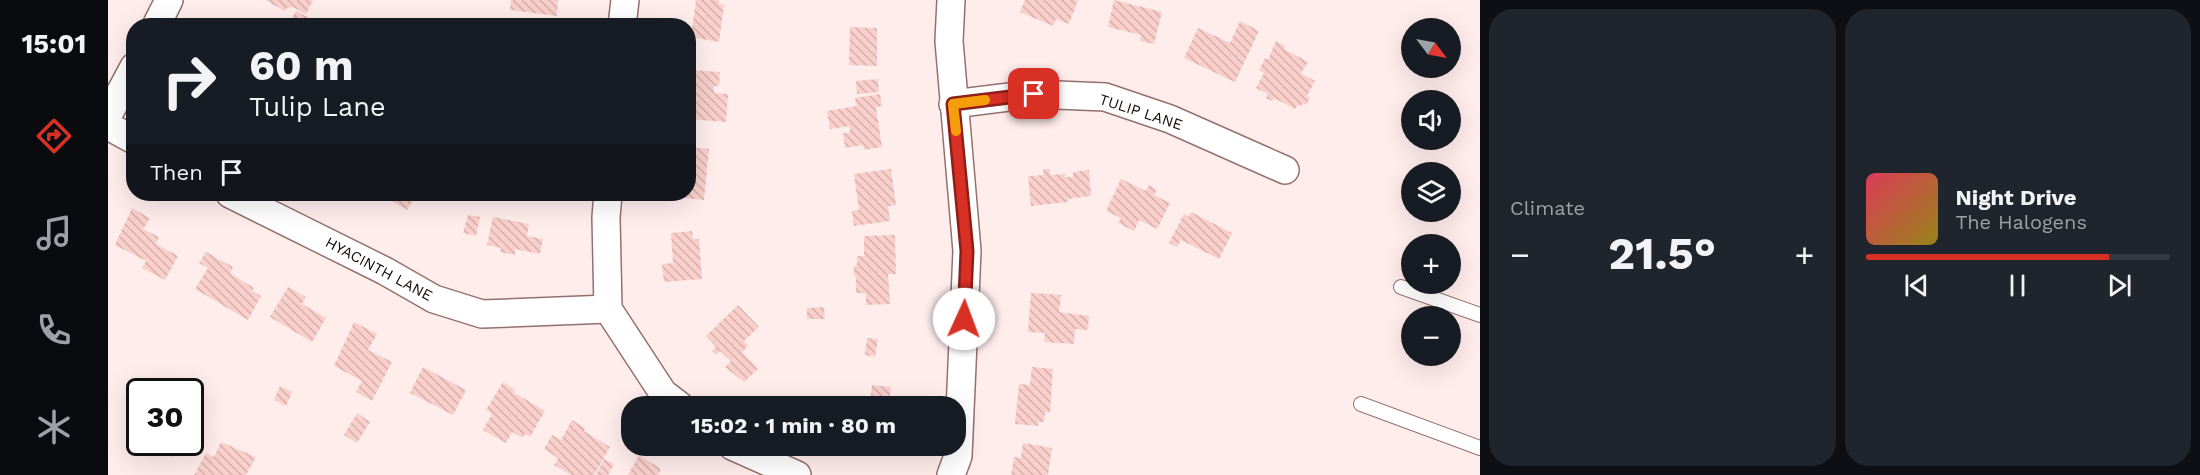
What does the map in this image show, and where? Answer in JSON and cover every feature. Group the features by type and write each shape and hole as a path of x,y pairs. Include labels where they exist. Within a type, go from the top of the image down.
{"street":[{"path":"160,18 170,0"},
{"path":"623,18 625,0"},
{"path":"951,0 949,41 953,104 967,251 958,456 951,475"},
{"path":"108,115 126,82"},
{"name":"TULIP LANE","path":"953,104 1034,94 1105,97 1170,119 1285,170"},
{"path":"108,126 126,136"},
{"name":"HYACINTH LANE","path":"244,201 385,270 434,299 483,314 608,309"},
{"path":"607,201 608,309 667,396"},
{"path":"754,456 797,475"}],"lane":[{"path":"1421,294 1480,315"},
{"path":"1361,404 1480,448"}],"building":[{"path":"265,0 313,1 306,14 293,7 285,11"},
{"path":"511,0 558,0 557,16 510,10"},
{"path":"696,0 719,0 719,4 724,5 719,42 696,38 696,18 694,18"},
{"path":"1025,0 1078,0 1069,24 1056,19 1053,26 1020,12"},
{"path":"1114,0 1162,12 1154,44 1140,41 1141,35 1108,27"},
{"path":"296,11 309,18 292,18"},
{"path":"1240,21 1259,31 1235,82 1184,58 1198,28 1230,43"},
{"path":"850,27 877,28 877,66 849,65"},
{"path":"1276,41 1285,46 1284,49 1308,62 1301,73 1315,81 1307,96 1310,98 1306,105 1303,103 1295,109 1274,98 1272,101 1266,98 1268,94 1256,88 1264,73 1259,70 1265,58 1268,60"},
{"path":"696,70 720,72 719,86 714,86 714,93 728,94 726,122 696,120"},
{"path":"878,79 879,92 857,94 856,81"},
{"path":"880,94 882,106 876,107 882,147 864,150 863,145 845,148 843,133 850,133 850,126 830,129 827,111 857,106 855,98"},
{"path":"696,148 709,149 704,200 696,199"},
{"path":"891,169 896,205 888,206 890,221 854,226 852,211 859,210 854,174"},
{"path":"1043,169 1050,169 1050,175 1065,174 1065,177 1073,177 1073,172 1089,170 1091,196 1068,199 1068,202 1031,206 1028,176 1044,175"},
{"path":"1121,179 1146,191 1149,185 1157,190 1154,195 1170,203 1157,229 1139,220 1134,231 1118,223 1121,218 1106,211"},
{"path":"391,201 412,201 407,210"},
{"path":"132,208 150,218 143,229 159,237 156,244 178,256 165,280 142,268 146,261 115,245"},
{"path":"1191,212 1232,233 1219,259 1181,240 1177,247 1169,243 1184,214 1189,217"},
{"path":"468,215 480,217 476,236 463,233"},
{"path":"493,217 529,224 527,236 543,239 540,254 515,249 515,255 500,252 501,248 487,245"},
{"path":"692,231 693,239 699,239 702,279 664,282 662,264 673,263 671,233"},
{"path":"895,235 896,274 888,274 890,304 866,305 866,293 856,293 856,276 854,276 857,256 864,256 864,236"},
{"path":"206,252 233,267 230,273 254,288 252,291 261,296 248,320 195,289 208,268 199,263"},
{"path":"288,287 306,297 302,304 326,318 312,342 270,317"},
{"path":"1031,293 1061,295 1059,312 1089,316 1088,330 1075,329 1074,344 1044,342 1045,333 1028,332"},
{"path":"738,305 759,327 744,341 748,346 742,352 758,369 744,382 725,367 731,361 720,351 716,355 712,351 716,347 706,336"},
{"path":"824,307 825,319 807,319 807,308"},
{"path":"354,322 377,334 368,350 392,362 372,401 356,392 362,381 334,366"},
{"path":"867,338 878,339 875,357 865,355"},
{"path":"423,367 466,390 453,415 410,393"},
{"path":"1032,367 1053,369 1050,413 1045,412 1044,422 1038,422 1038,426 1015,424 1019,384 1030,385"},
{"path":"503,382 515,390 513,392 545,411 530,437 525,434 523,438 512,432 506,443 483,430 492,414 486,410"},
{"path":"872,385 891,387 890,396 871,396"},
{"path":"280,386 292,392 286,406 274,400"},
{"path":"357,413 370,422 357,443 344,435"},
{"path":"572,420 585,428 584,431 610,447 594,475 571,475 554,465 558,458 544,449 552,435 561,440"},
{"path":"221,442 256,457 246,475 194,475 206,453 214,457"},
{"path":"1023,443 1052,448 1048,475 1011,475 1014,457 1021,458"},
{"path":"638,456 661,469 658,475 628,475"},
{"path":"604,459 614,464 608,475 596,475"}],"slow traffic":[{"path":"956,131 953,104 985,100"}],"route":[{"path":"964,319 967,251 953,104 1034,94"}]}
